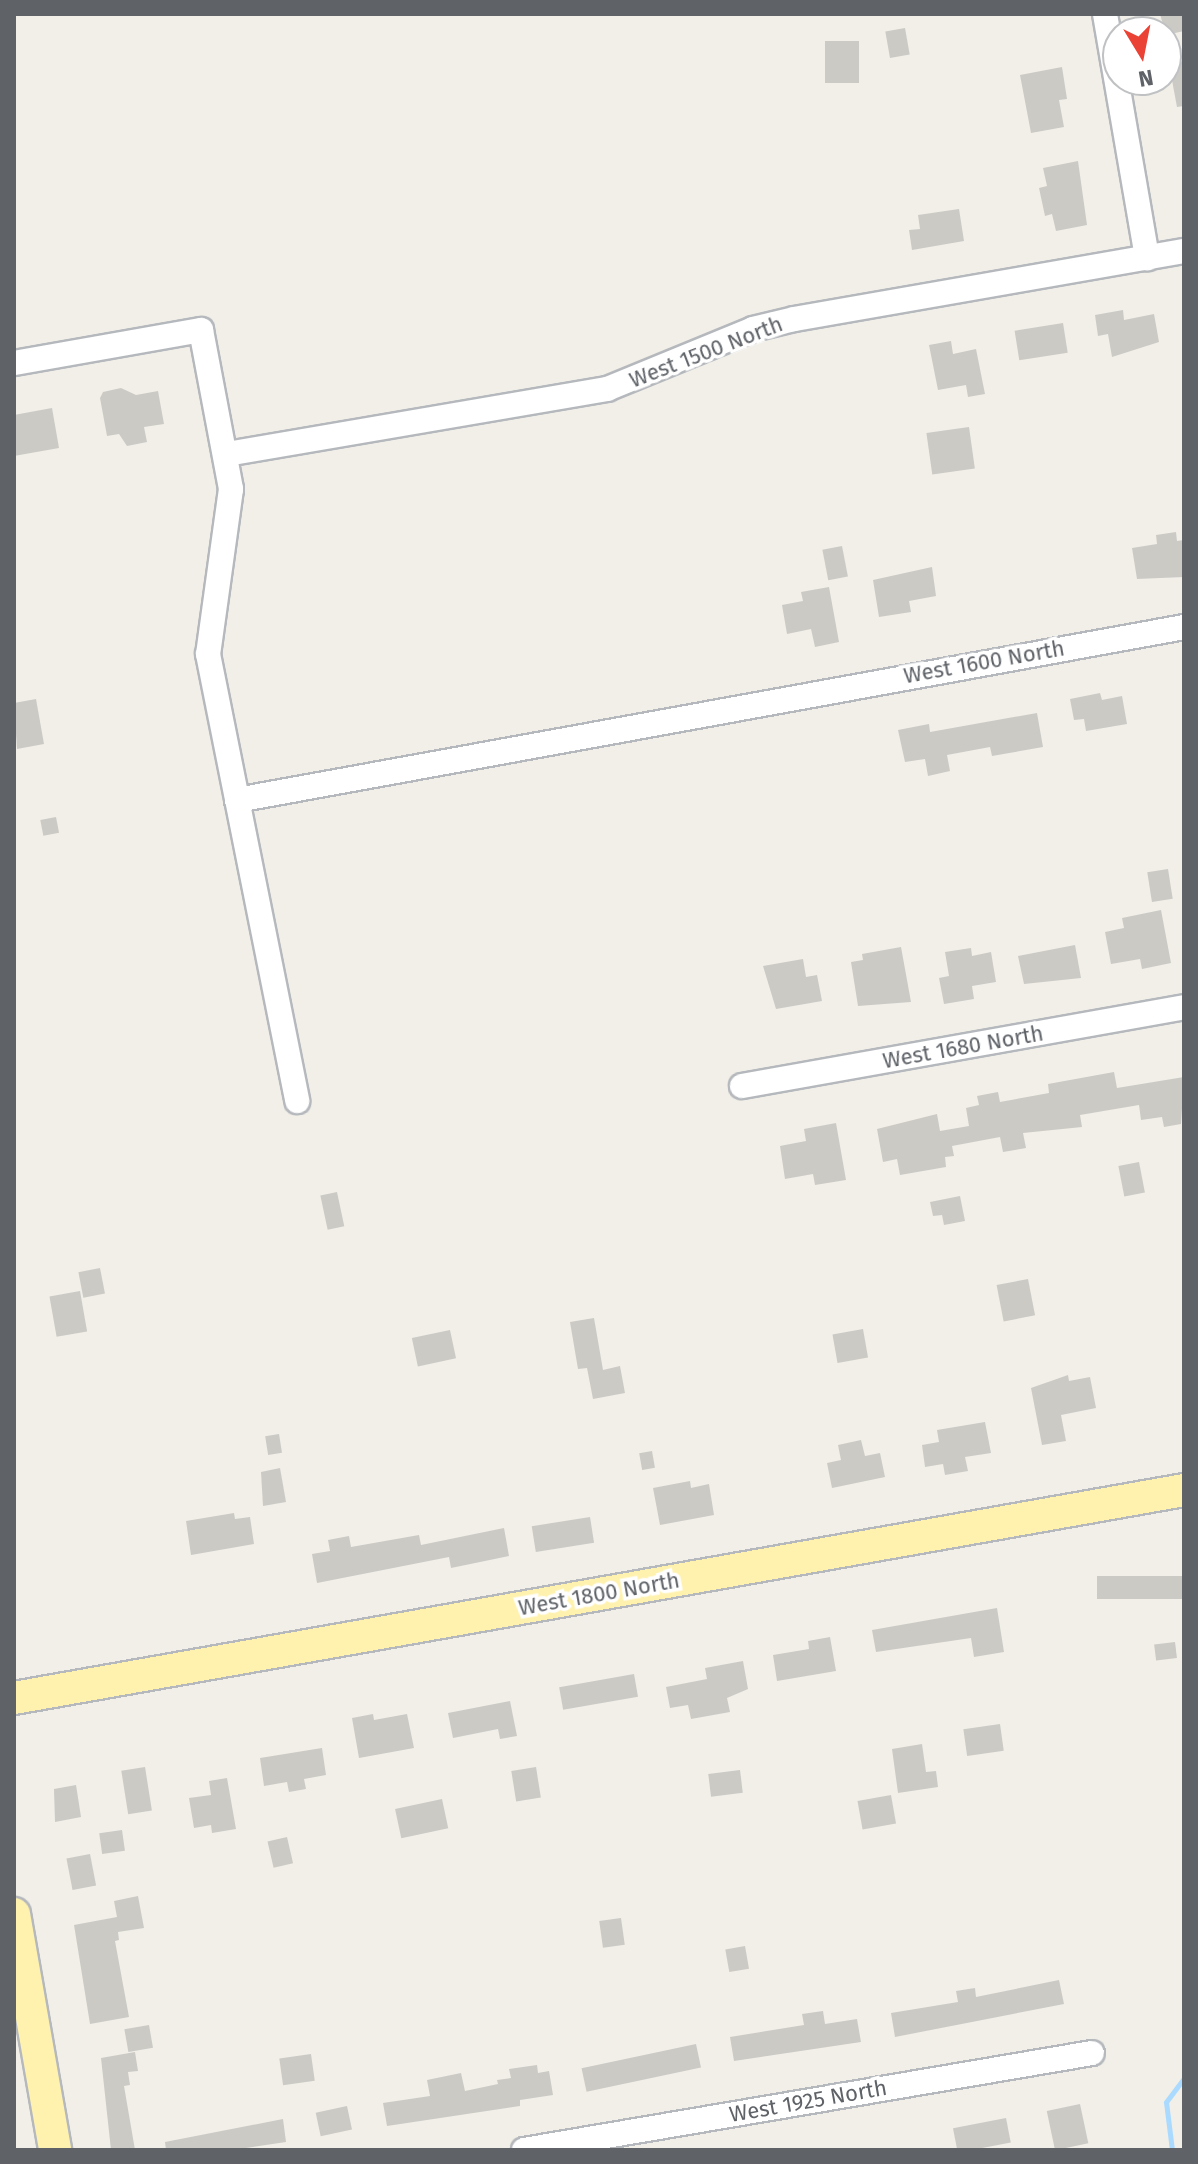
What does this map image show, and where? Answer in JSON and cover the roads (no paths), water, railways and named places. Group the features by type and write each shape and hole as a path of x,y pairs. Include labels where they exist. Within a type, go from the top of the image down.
{"main road":[{"name":"West 1800 North","path":"14,1698 1184,1490"},
{"path":"14,1914 55,2150"}],"street":[{"path":"1105,14 1147,258"},
{"name":"West 1500 North","path":"227,454 607,389 753,329 794,319 1184,251"},
{"path":"14,363 201,330 227,454 229,526 215,585 208,654 297,1101"},
{"name":"West 1600 North","path":"237,800 784,697 1184,627"},
{"name":"West 1680 North","path":"742,1086 1184,1007"},
{"name":"West 1925 North","path":"524,2150 1092,2053"}],"waterway":[{"path":"1172,2150 1166,2102 1184,2078"}]}
